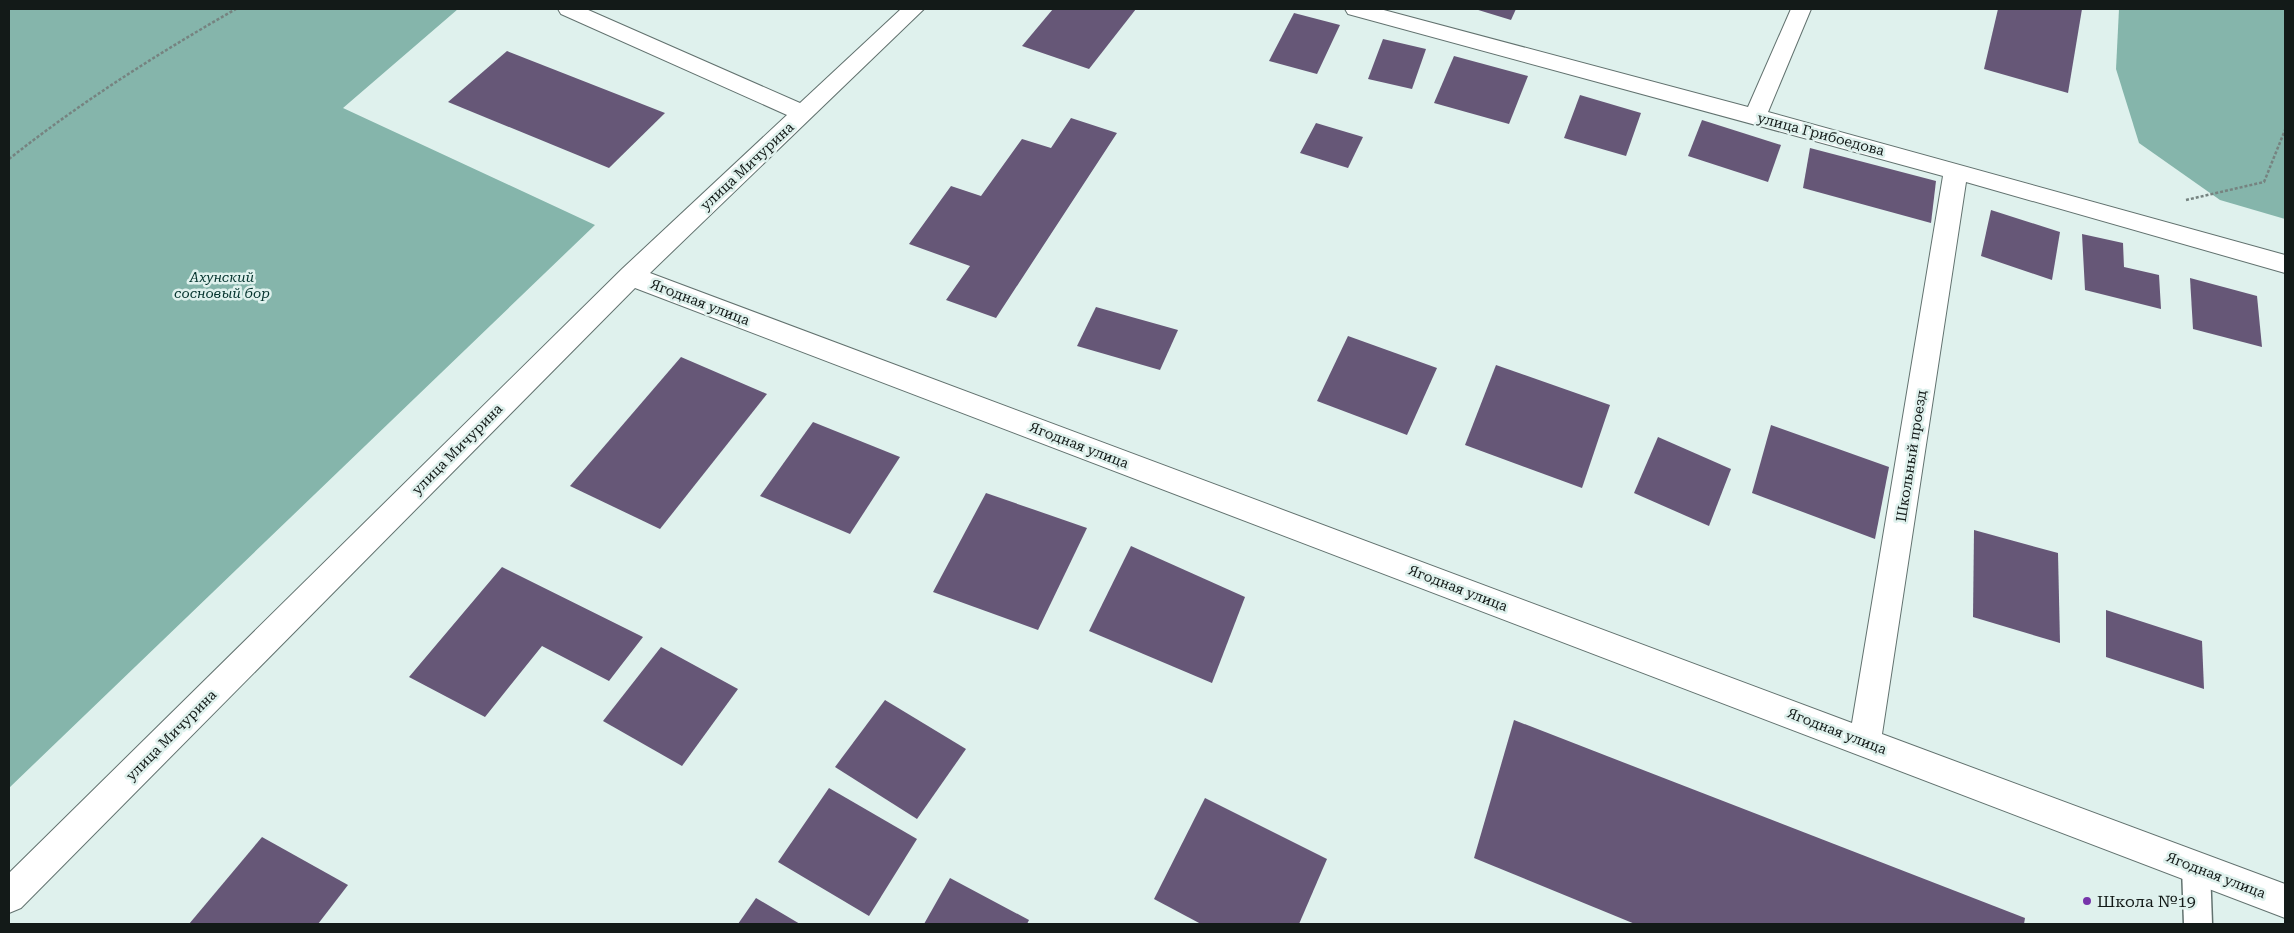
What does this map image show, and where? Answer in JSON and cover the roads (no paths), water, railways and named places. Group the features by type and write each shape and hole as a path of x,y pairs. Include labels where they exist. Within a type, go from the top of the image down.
{"street":[{"path":"568,9 802,113"},
{"name":"улица Мичурина","path":"9,896 631,276 913,9"},
{"name":"улица Грибоедова","path":"1355,9 1956,171 2285,264"},
{"path":"1755,116 1800,9"},
{"name":"Школьный проезд","path":"1865,741 1956,171"},
{"name":"Ягодная улица","path":"631,276 2285,901"}],"lane":[{"path":"2196,867 2198,924"}],"place":[{"name":"Школа №19","path":"2087,901"}],"park label":[{"name":"Ахунский сосновый бор","path":"222,286"}]}
